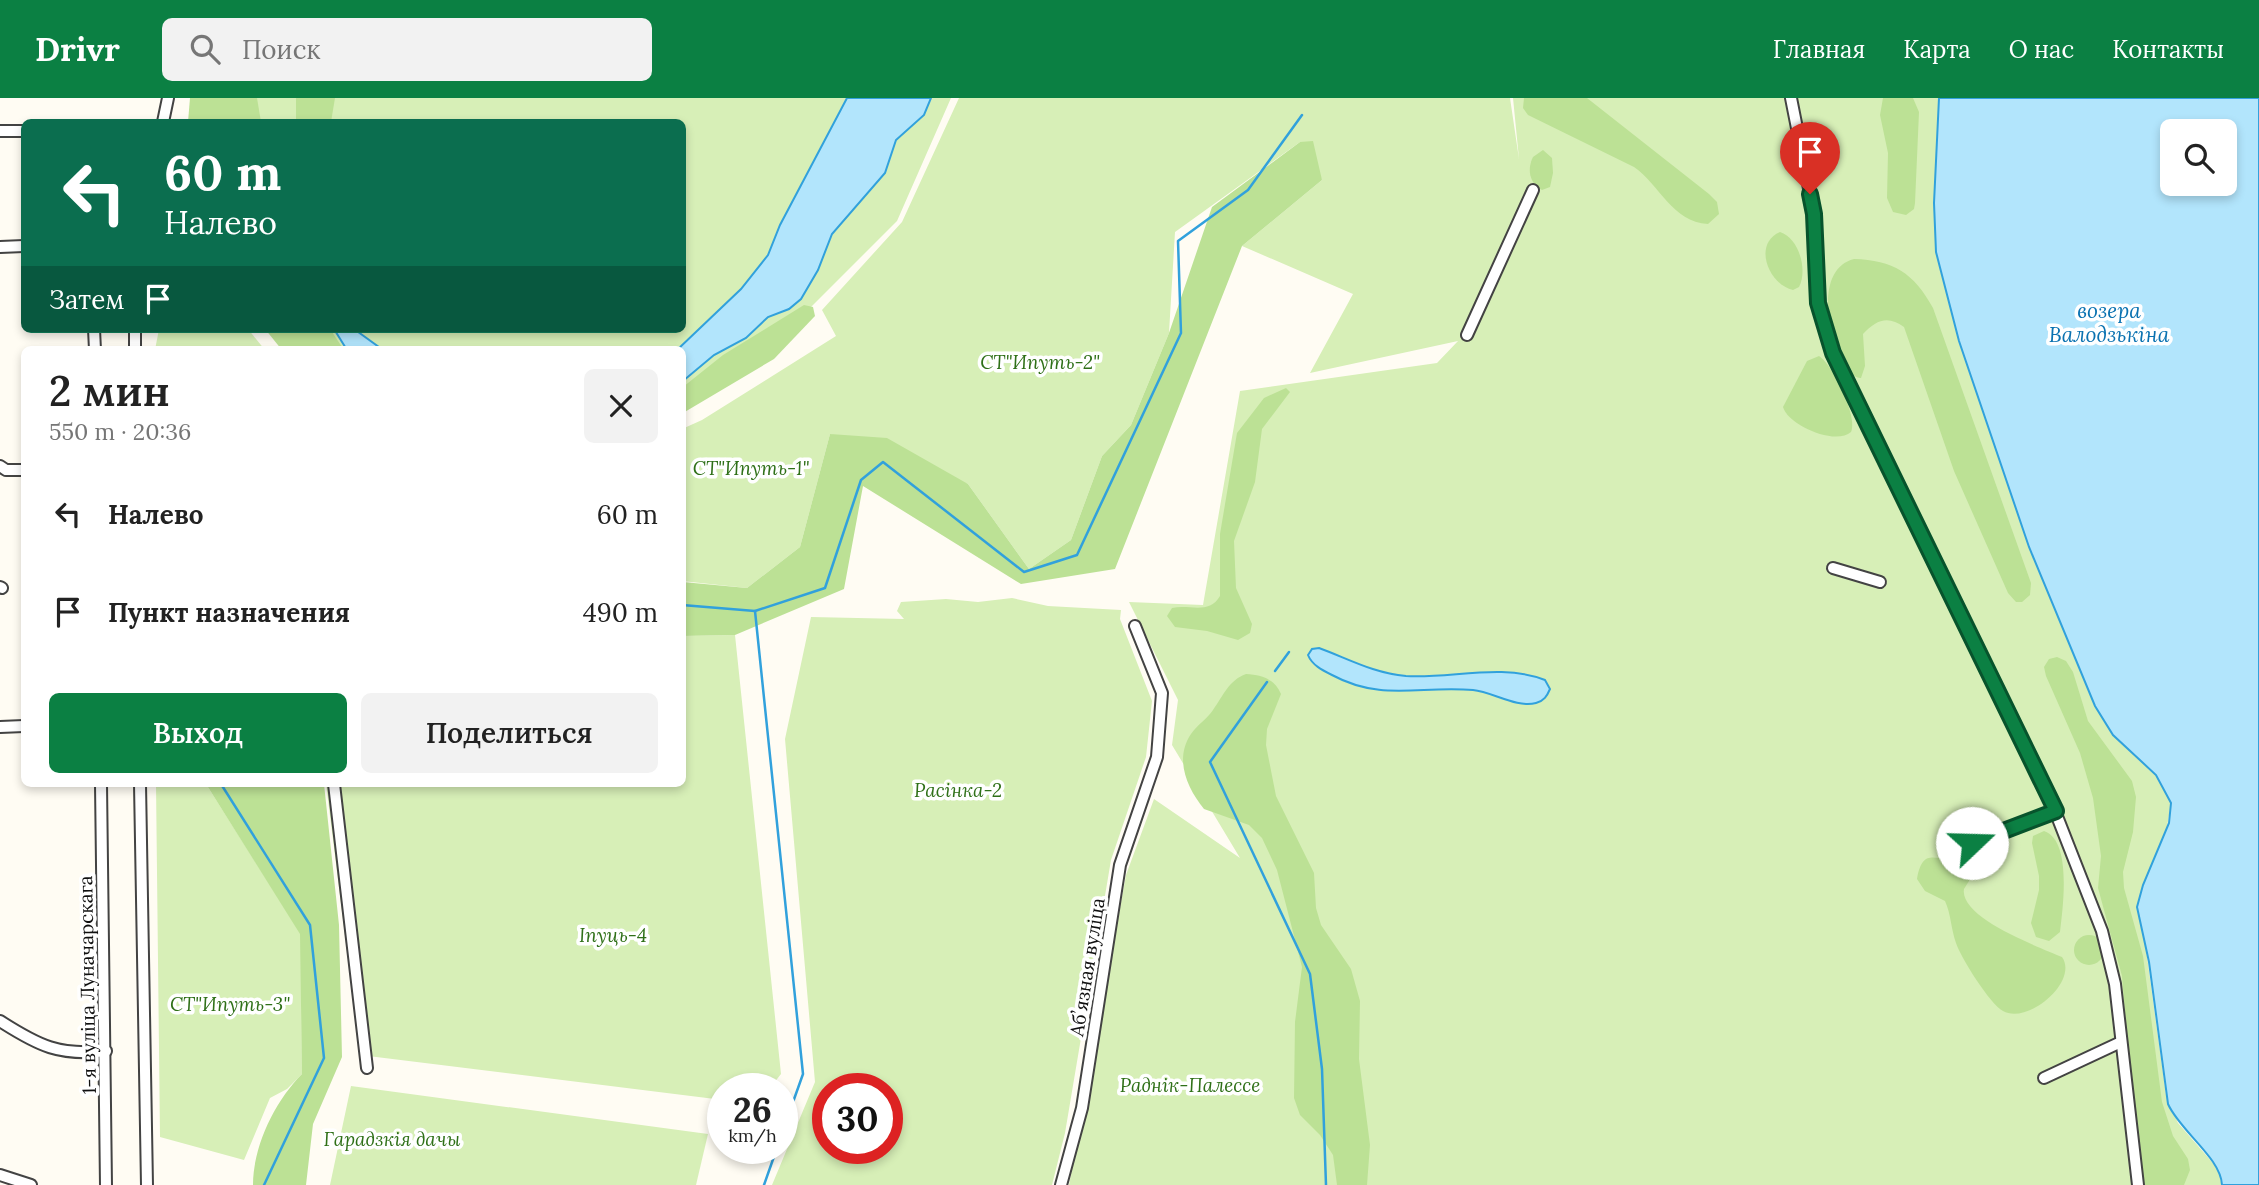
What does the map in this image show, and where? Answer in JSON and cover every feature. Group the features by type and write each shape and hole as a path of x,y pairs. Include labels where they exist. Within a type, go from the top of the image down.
{"street":[{"path":"164,119 168,98"},
{"path":"1791,98 1814,214 1818,303 1833,353 2056,811 2102,932 2115,984 2138,1185"},
{"path":"0,131 21,131"},
{"path":"1467,335 1533,190"},
{"path":"0,247 21,246"},
{"path":"2,472 21,470"},
{"path":"1833,568 1880,582"},
{"name":"Абʼязная вуліца","path":"1061,1185 1083,1108 1120,865 1157,757 1162,693 1135,626"},
{"path":"0,727 21,726"},
{"name":"1-я вуліца Луначарскага","path":"101,787 106,1185"},
{"path":"140,787 148,1185"},
{"path":"334,787 367,1068"},
{"path":"1972,843 2056,811"},
{"path":"0,1021 44,1047 77,1054 106,1051"},
{"path":"2044,1078 2121,1042"},
{"path":"0,1175 31,1185"}],"green space":[{"path":"190,98 257,98 260,119 188,119"},
{"path":"244,98 951,98 897,221 752,366 686,397 686,346 293,346 285,333 686,333 686,119 238,119"},
{"path":"296,98 335,98 332,119 296,119"},
{"path":"959,98 1510,98 1519,159 1513,98 1939,98 1936,252 1959,341 2029,547 2095,706 2113,735 2156,775 2171,803 2166,833 2148,872 2146,949 2166,1095 2178,1123 2219,1170 2222,1185 1069,1185 1126,875 1154,799 1240,858 1172,745 1178,700 1129,602 1203,605 1240,391 1437,363 1458,341 1310,373 1353,294 1242,246 1322,180 1300,142 1175,232 1169,333 1131,425 1102,456 1071,540 1029,569 968,484 830,434 800,547 747,588 686,581 686,427 702,420 836,336 822,310 902,222"},
{"path":"1524,98 1587,98 1709,194 1717,202 1719,214 1708,224 1685,217 1634,167 1528,115 1523,108"},
{"path":"1883,98 1913,98 1919,112 1915,203 1914,209 1906,215 1893,212 1887,198 1888,153 1880,115"},
{"path":"1313,141 1322,180 1242,246 1115,569 1021,584 863,486 844,589 735,635 686,636 686,582 747,588 800,547 830,434 887,438 968,484 1029,569 1071,540 1102,456 1131,425 1169,333 1212,207 1300,142"},
{"path":"1543,150 1552,158 1553,173 1550,187 1542,190 1532,180 1530,166 1533,157"},
{"path":"1780,232 1787,235 1800,255 1802,280 1799,287 1793,290 1777,281 1767,264 1767,245"},
{"path":"1854,259 1880,262 1901,271 1918,286 1933,308 2031,583 2030,595 2022,602 2016,602 2008,593 1954,471 1904,327 1887,320 1877,322 1863,334 1865,366 1861,378 1852,374 1843,362 1830,324 1830,283 1839,268"},
{"path":"804,305 813,307 815,316 774,359 686,411 686,385 723,355"},
{"path":"158,333 251,333 262,346 156,346"},
{"path":"268,333 333,333 341,346 279,346"},
{"path":"1819,356 1831,370 1848,404 1852,425 1851,432 1844,436 1824,435 1802,427 1783,407 1807,361"},
{"path":"1286,388 1290,392 1262,429 1255,482 1234,541 1236,588 1252,624 1250,633 1238,640 1207,631 1175,627 1167,616 1172,608 1205,607 1216,602 1220,596 1220,534 1237,433 1264,398"},
{"name":"Расінка-2","path":"1012,598 1048,606 1121,610 1120,619 1152,701 1146,757 1111,860 1065,1133 1052,1185 772,1185 781,1164 798,1164 798,1123 812,1089 812,1164 903,1164 903,1073 814,1073 785,739 811,617 904,619 897,611 901,602 946,599 978,602"},
{"name":"Іпуць-4","path":"735,635 781,1073 707,1073 707,1098 360,1055 326,787 686,787 686,636"},
{"path":"2057,657 2066,661 2073,672 2088,721 2132,781 2136,797 2133,832 2123,872 2124,888 2143,956 2162,1102 2173,1136 2188,1159 2190,1170 2184,1185 2139,1185 2122,976 2098,888 2101,856 2093,798 2080,753 2044,667 2049,659"},
{"path":"1246,674 1266,678 1275,684 1281,694 1267,729 1266,745 1276,796 1314,873 1316,908 1321,925 1351,969 1360,1001 1359,1059 1370,1145 1367,1185 1337,1185 1333,1155 1320,1135 1300,1115 1294,1098 1295,1022 1302,967 1277,870 1262,838 1249,825 1204,809 1192,792 1185,773 1183,753 1191,734 1211,713 1231,684"},
{"name":"СТ\"Ипуть-3\"","path":"156,787 208,787 301,934 302,1074 287,1089 270,1098 244,1160 160,1137"},
{"path":"208,787 324,787 339,925 342,1057 313,1124 306,1185 253,1185 257,1155 267,1125 283,1097 302,1074 300,934"},
{"path":"2044,831 2053,837 2059,847 2064,876 2060,932 2049,941 2036,937 2031,923 2039,890 2032,843 2033,836"},
{"path":"1976,847 1983,849 1982,860 1964,889 1966,900 1987,921 2002,930 2062,957 2065,967 2057,988 2048,998 2025,1012 2013,1014 2003,1011 1991,1000 1959,950 1945,901 1925,891 1917,879 1926,859 1959,857"},
{"path":"2089,935 2095,936 2103,944 2103,956 2095,964 2089,965 2083,964 2075,956 2074,950 2075,944 2083,936"},
{"name":"Гарадзкія дачы","path":"351,1086 707,1134 696,1185 330,1185"}],"water":[{"path":"847,98 931,98 924,115 896,140 885,173 832,234 818,270 801,299 789,309 768,317 746,338 714,355 686,378 686,346 681,346 741,289 768,255 780,225"},
{"name":"возера Валодзькіна","path":"1939,98 2259,98 2259,1185 2222,1185 2215,1165 2168,1104 2149,962 2137,907 2143,885 2169,823 2171,803 2156,775 2113,735 2095,706 2029,547 1959,341 1936,252 1934,203"},
{"path":"336,333 360,333 377,346 345,346"},
{"path":"1319,648 1372,669 1394,674 1423,676 1511,673 1545,680 1550,689 1541,701 1528,704 1473,690 1402,691 1368,688 1350,683 1315,664 1308,655 1312,649"}],"waterway":[{"path":"686,605 755,611 825,588 861,480 883,462 1024,572 1077,555 1181,333 1178,241 1248,190 1302,115"},
{"path":"755,611 803,1074 798,1088"},
{"path":"1275,671 1289,652"},
{"path":"1267,682 1210,762 1310,974 1322,1069 1326,1185"},
{"path":"223,787 310,925 324,1058 264,1185"},
{"path":"764,1185 771,1164"}],"route":[{"path":"1810,194 1814,214 1818,303 1833,353 2056,811 1972,843"}],"park label":[{"name":"СТ\"Ипуть-2\"","path":"1040,362"},
{"name":"СТ\"Ипуть-1\"","path":"751,468"},
{"name":"Раднік-Палессе","path":"1190,1085"}]}
